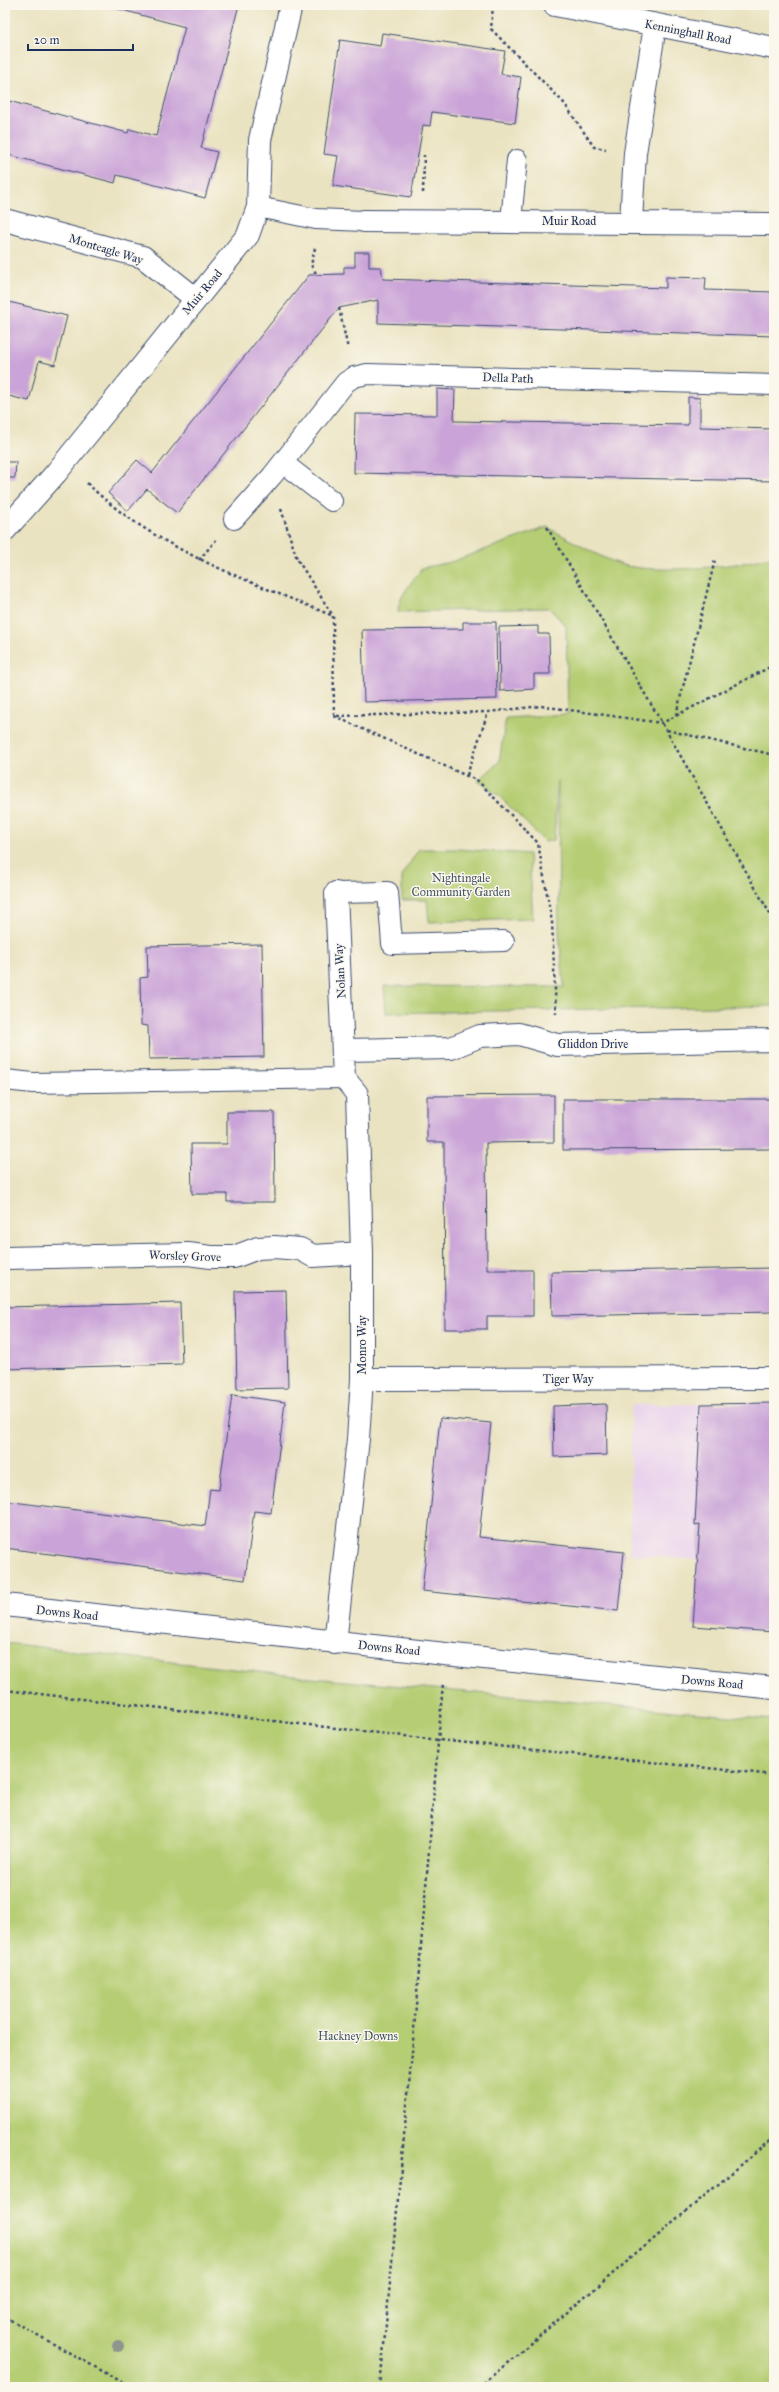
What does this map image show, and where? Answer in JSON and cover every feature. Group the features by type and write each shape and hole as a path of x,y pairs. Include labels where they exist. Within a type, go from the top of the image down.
{"street":[{"name":"Muir Road","path":"5,530 56,473 248,235 258,207 260,140 290,5"},
{"name":"Kenninghall Road","path":"555,5 655,26 774,48"},
{"path":"631,221 635,153 655,26"},
{"name":"Monteagle Way","path":"5,220 143,257 196,299"},
{"name":"Muir Road","path":"364,221 631,221 774,224"},
{"name":"Nolan Way","path":"336,893 344,1050"},
{"name":"Gliddon Drive","path":"344,1050 450,1048 480,1036 518,1034 557,1045 774,1040"},
{"path":"344,1050 344,1078"},
{"name":"Monro Way","path":"335,1642 358,1439 362,1380 362,1253 357,1094 344,1078"},
{"name":"Worsley Grove","path":"5,1258 188,1254 211,1258 234,1257 258,1248 274,1247 300,1249 312,1256 362,1253"},
{"name":"Tiger Way","path":"362,1380 774,1378"},
{"name":"Downs Road","path":"5,1605 335,1642 774,1688"}],"lane":[{"path":"511,221 517,160"},
{"path":"258,207 316,219 364,221"},
{"name":"Della Path","path":"354,376 367,374 774,385"},
{"path":"234,519 277,469 346,382 354,376"},
{"path":"277,469 332,501"},
{"path":"336,893 388,892 392,944 504,941"},
{"path":"5,1080 33,1083 344,1078"}],"path":[{"path":"493,5 490,29 564,103 594,147 635,153"},
{"path":"421,222 424,155"},
{"path":"315,245 311,265 317,275"},
{"path":"339,308 354,376"},
{"path":"277,469 297,559 333,616 334,716"},
{"path":"85,481 110,505 199,560 333,616"},
{"path":"547,527 662,723 774,921"},
{"path":"676,715 715,560"},
{"path":"334,716 488,712 541,706 662,723 774,665"},
{"path":"467,775 488,712"},
{"path":"334,716 478,780 538,842 552,922 557,1045"},
{"path":"666,730 774,755"},
{"path":"380,2387 412,2053 443,1681"},
{"path":"5,1690 439,1740 774,1775"},
{"path":"479,2387 774,2137"},
{"path":"5,2317 131,2387"}],"shaded area":[{"path":"774,1403 700,1524 697,1560 630,1554 631,1405"}],"green space":[{"path":"547,527 604,558 613,562 637,568 677,569 722,566 743,563 774,555 774,1006 386,1013 384,986 564,987 559,933 558,779 554,840 545,842 498,795 478,781 499,762 506,718 568,714 566,626 549,608 398,612 403,594 422,568 451,562"},
{"name":"Nightingale Community Garden","path":"419,849 457,849 529,854 533,919 429,922 427,900 402,900 402,875"},
{"name":"Hackney Downs","path":"5,1643 312,1678 774,1720 774,2387 5,2387"}],"building":[{"path":"104,5 239,5 201,148 217,152 205,198 117,175 115,183 5,154 5,100 128,133 129,129 156,136 185,27"},
{"path":"382,33 505,51 501,74 521,77 515,123 432,112 430,126 423,125 411,197 333,186 338,156 324,154 340,40 380,46"},
{"path":"355,252 369,252 369,267 381,267 383,279 666,288 666,277 706,278 705,290 774,292 774,336 378,323 378,300 339,308 177,513 147,489 128,511 108,493 137,460 152,473 309,275 344,274 344,267 355,267"},
{"path":"5,301 67,316 55,365 39,361 29,401 5,395"},
{"path":"437,389 455,390 454,421 688,425 688,397 700,398 700,427 774,429 774,481 354,473 355,414 437,415"},
{"path":"5,462 16,462 15,478 5,478"},
{"path":"463,622 496,622 497,699 364,702 362,630 463,629"},
{"path":"538,626 538,634 549,634 550,674 534,674 534,689 500,691 499,627"},
{"path":"262,944 264,1057 149,1059 148,1026 141,1025 140,978 148,977 147,946"},
{"path":"554,1095 554,1142 486,1143 487,1270 533,1270 533,1316 487,1316 487,1329 445,1329 444,1142 427,1142 427,1096"},
{"path":"563,1099 774,1099 774,1149 563,1150"},
{"path":"227,1112 274,1112 275,1202 227,1202 227,1194 192,1194 191,1144 227,1144"},
{"path":"774,1268 774,1312 552,1316 551,1272"},
{"path":"286,1290 288,1388 237,1389 235,1291"},
{"path":"180,1303 182,1364 5,1369 5,1307"},
{"path":"232,1395 285,1402 271,1513 254,1511 245,1580 5,1548 5,1501 205,1526 210,1489 219,1490"},
{"path":"774,1403 774,1632 693,1626 700,1524 695,1525 701,1404"},
{"path":"606,1404 607,1455 554,1457 553,1406"},
{"path":"440,1418 491,1423 479,1537 624,1552 618,1611 422,1591"}]}
